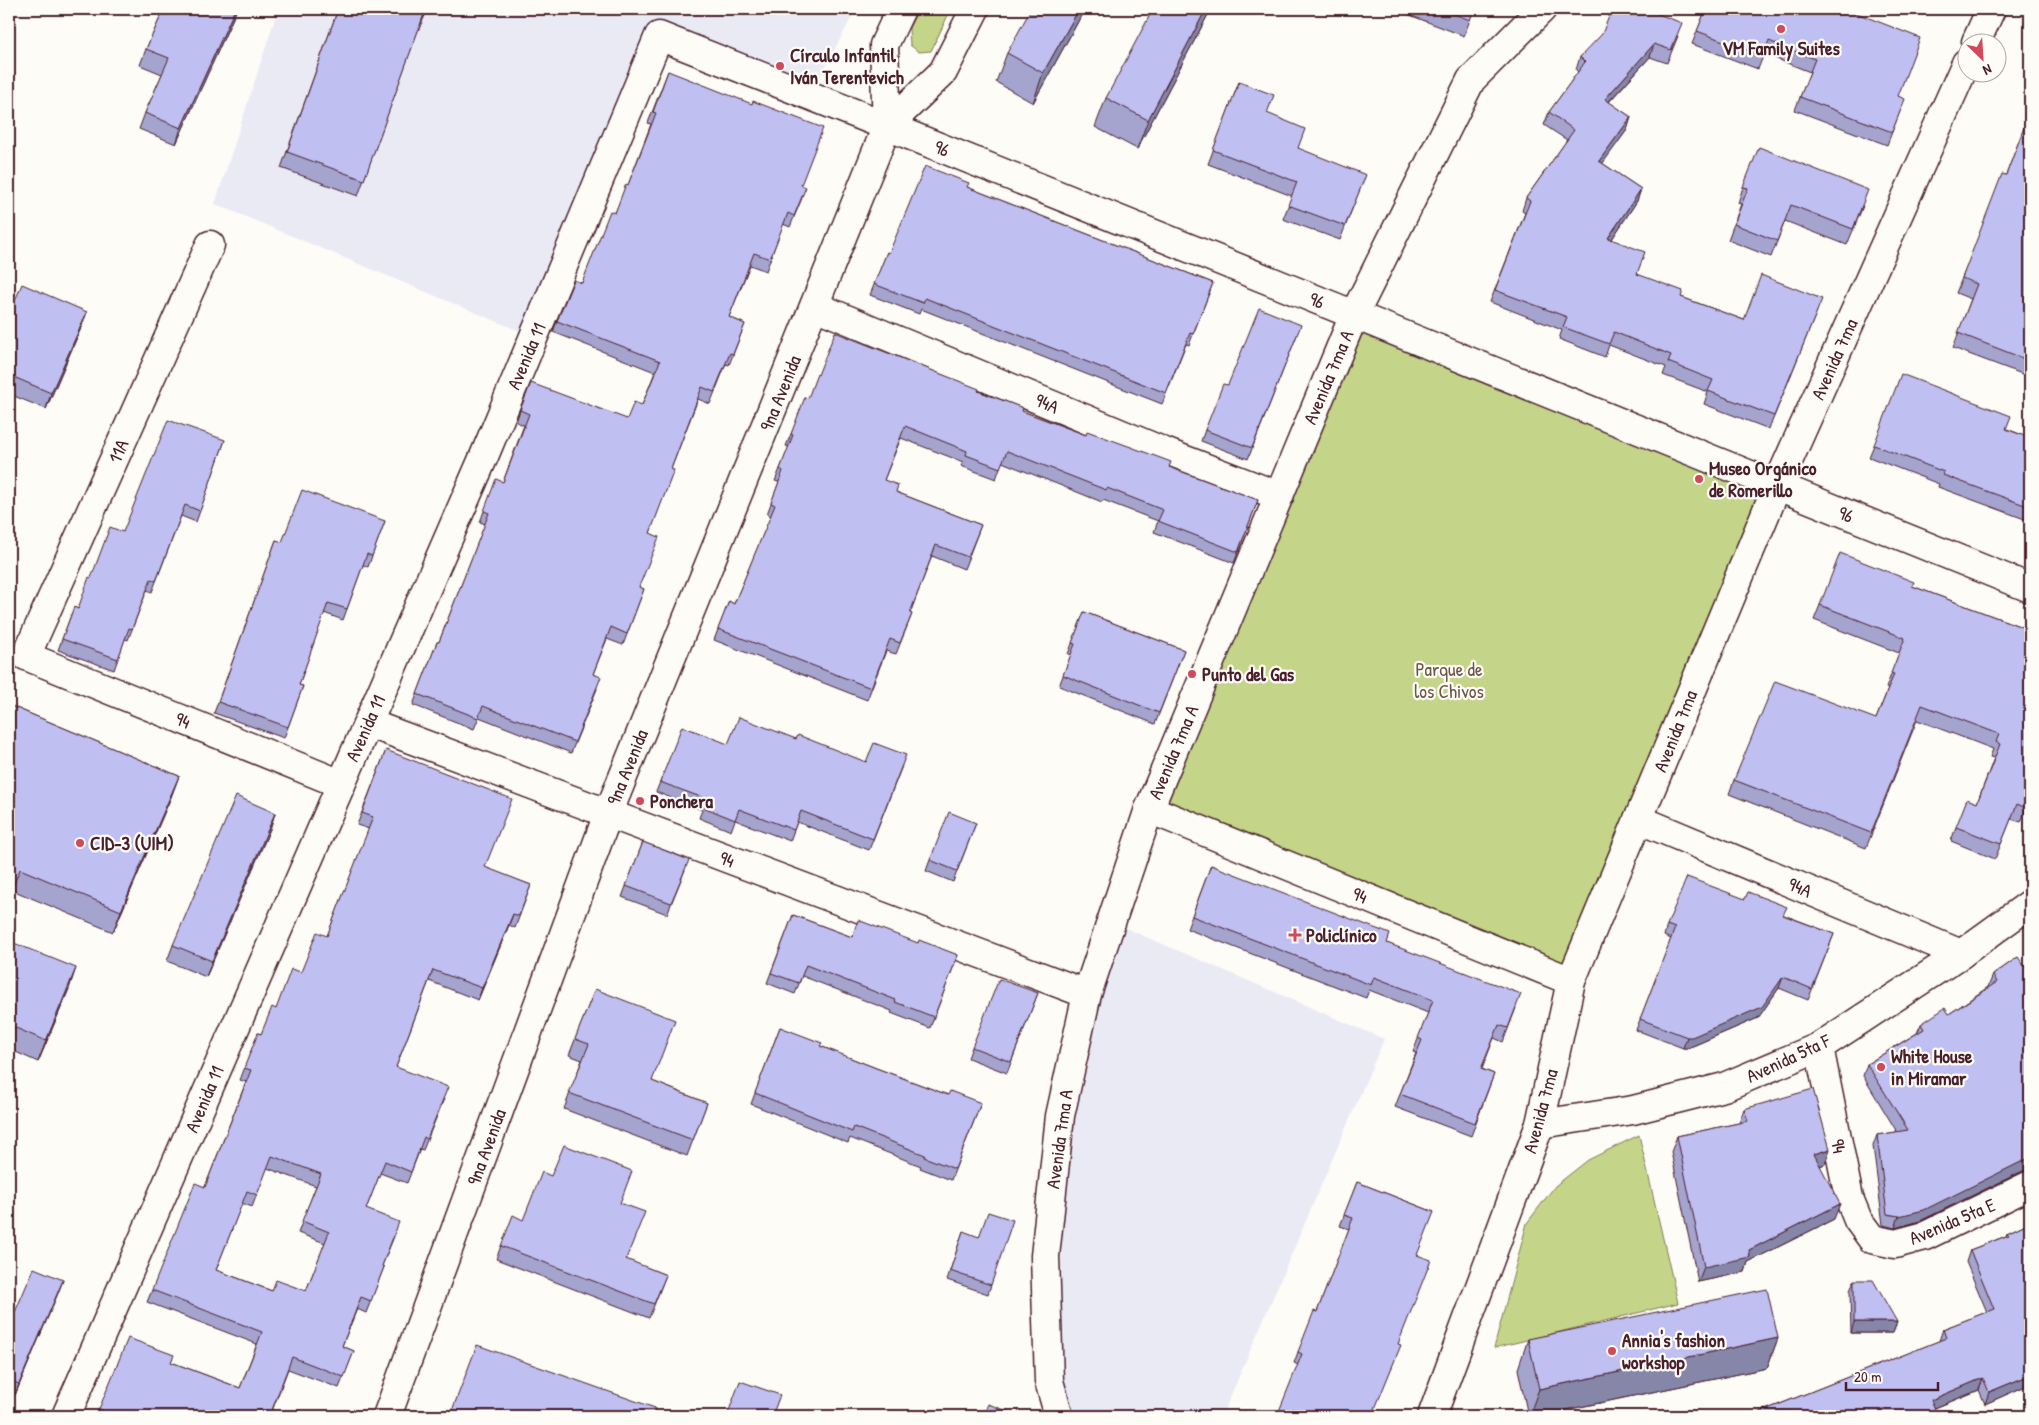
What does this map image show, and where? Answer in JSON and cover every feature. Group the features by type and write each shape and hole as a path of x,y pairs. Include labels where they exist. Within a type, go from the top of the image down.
{"street":[{"path":"887,126 884,45 901,9"},
{"path":"887,126 943,72 975,9"},
{"name":"Avenida 7ma A","path":"1060,1416 1049,1381 1044,1256 1060,1116 1087,994 1149,809 1354,315 1471,80 1542,9"},
{"path":"1981,32 1991,9"},
{"name":"96","path":"659,36 887,126 2030,588"},
{"name":"Avenida 11","path":"66,1416 485,454 659,36"},
{"name":"Avenida 7ma","path":"1432,1416 1540,1124 1571,981 1777,486 1958,82"},
{"name":"9na Avenida","path":"386,1416 608,814 887,126"},
{"name":"11A","path":"26,656 210,245"},
{"name":"94A","path":"815,306 1167,453 1279,496"},
{"name":"94","path":"26,656 341,784"},
{"name":"94","path":"368,723 1087,994"},
{"name":"94","path":"1149,809 1571,981"},
{"name":"94A","path":"1638,820 1962,954"},
{"name":"Avenida 5ta F","path":"1540,1124 1633,1110 1724,1087 1819,1047 1962,954 2030,904"},
{"name":"94","path":"1819,1047 1849,1198 1858,1220 1872,1239"},
{"name":"Avenida 5ta E","path":"1872,1239 1895,1244 1926,1236 2030,1185"}],"shaded area":[{"path":"278,9 856,9 810,96 659,37 534,337 215,204"},
{"path":"1116,924 1384,1039 1222,1416 1059,1416 1049,1381 1060,1116"}],"green space":[{"path":"919,9 951,9 931,51 919,52 910,45 909,28"},
{"name":"Parque de los Chivos","path":"1354,315 1777,486 1571,981 1149,809"},
{"path":"1639,1135 1678,1303 1494,1348 1527,1223 1555,1186 1588,1160"}],"building":[{"path":"164,9 235,9 181,128 145,113 169,58 146,49"},
{"path":"338,9 427,9 364,180 287,152"},
{"path":"1031,9 1079,9 1043,73 1007,53"},
{"path":"1153,9 1206,9 1148,120 1106,98"},
{"path":"1441,9 1474,9 1470,20"},
{"path":"1612,9 1645,9 1682,23 1671,50 1654,44 1605,99 1631,117 1599,161 1641,189 1608,238 1645,252 1637,274 1683,291 1681,297 1744,320 1761,275 1822,299 1774,416 1708,391 1713,380 1668,362 1671,355 1614,332 1609,344 1563,327 1567,317 1495,290 1530,201 1526,198 1574,130 1549,112 1585,62 1580,57 1602,34"},
{"path":"1706,9 1846,9 1920,38 1898,96 1905,99 1892,132 1800,97 1815,59 1769,41 1763,56 1697,31"},
{"path":"668,71 752,104 753,101 823,128 801,185 806,187 794,216 788,213 770,259 754,253 729,317 745,324 733,354 730,353 714,392 702,387 671,469 674,470 650,533 659,537 639,587 644,589 627,634 611,627 593,674 601,677 575,742 483,706 478,718 417,694 489,513 484,511 496,479 503,482 529,414 520,410 531,383 627,419 634,402 642,405 660,361 557,321 574,280 582,283 610,211 615,213 626,184 628,185 656,113 653,112"},
{"path":"1239,82 1274,95 1267,113 1305,129 1298,148 1366,175 1345,226 1288,205 1297,182 1213,150"},
{"path":"2030,112 2030,361 1958,333 1977,284 1962,278 2002,174 2006,175"},
{"path":"1759,147 1868,190 1853,229 1791,205 1777,241 1734,224 1748,188 1743,187"},
{"path":"925,166 969,183 967,187 1213,283 1193,334 1190,333 1166,393 925,298 923,303 874,284"},
{"path":"22,284 87,312 51,393 9,375 9,315"},
{"path":"1259,308 1301,325 1252,448 1205,430 1223,384 1228,385"},
{"path":"835,332 979,389 978,391 1023,408 1022,411 1086,435 1087,431 1171,462 1169,467 1258,500 1238,552 1158,521 1163,510 1107,488 1106,490 1007,451 1000,468 966,455 967,451 905,426 884,480 898,485 896,492 981,525 968,557 936,545 900,643 890,639 871,688 718,629 729,601 734,604 775,505 771,503 783,471 780,469 793,435 791,434 805,397 808,398"},
{"path":"1901,374 2011,416 2006,429 2030,438 2030,507 1943,475 1944,472 1874,445"},
{"path":"168,420 225,440 200,511 185,505 156,581 151,579 132,629 129,628 118,659 62,639 74,607 78,609 110,527 123,532"},
{"path":"302,490 385,521 372,556 367,554 347,609 328,603 299,685 303,686 288,727 218,702 276,540 282,542"},
{"path":"1840,553 1914,582 1912,586 2030,630 2030,797 2026,808 2017,804 2001,844 1956,827 1967,799 1977,803 2000,744 1996,742 1999,734 1922,705 1871,833 1734,780 1775,681 1876,719 1894,674 1891,673 1905,638 1820,605"},
{"path":"1084,612 1184,650 1159,713 1063,675 1075,644 1072,643"},
{"name":"CID-3 (UIM)","path":"9,705 179,776 121,911 20,869 9,896"},
{"path":"739,717 796,739 798,735 866,762 874,743 906,755 873,839 801,811 794,830 739,809 735,820 703,807 706,799 660,782 682,726 728,744"},
{"path":"386,750 512,799 485,867 531,885 519,916 513,914 482,988 433,970 396,1067 448,1087 427,1139 424,1137 411,1172 385,1161 366,1209 399,1222 371,1301 361,1297 342,1346 354,1351 344,1377 292,1357 272,1410 287,1416 118,1416 99,1409 128,1338 174,1355 171,1362 240,1388 262,1332 152,1290 195,1183 205,1187 251,1070 244,1068 258,1033 261,1034 272,1007 276,1009 291,969 301,972 317,932 327,936 373,817 362,813","holes":["272,1156 321,1174 302,1221 329,1232 306,1291 276,1280 272,1291 216,1270 247,1191 257,1195"]},
{"path":"236,796 275,813 212,961 173,945"},
{"path":"949,812 976,823 957,871 930,860"},
{"path":"643,842 689,860 671,903 626,886"},
{"path":"1211,865 1390,934 1387,943 1521,994 1508,1028 1499,1025 1481,1069 1494,1074 1475,1123 1400,1094 1422,1040 1418,1038 1433,1000 1374,977 1371,985 1192,916"},
{"path":"1687,877 1745,899 1748,892 1787,907 1783,915 1834,934 1812,989 1783,977 1762,1007 1692,1037 1687,1037 1640,1019 1675,928 1667,925"},
{"path":"793,915 852,937 858,920 918,943 919,940 958,955 934,1017 806,965 799,983 771,973"},
{"path":"9,941 76,968 46,1041 9,1025"},
{"path":"2018,957 2030,974 2030,1159 1924,1210 1899,1216 1887,1214 1877,1135 1908,1130 1867,1064 1924,1029 1921,1024 1945,1008 1949,1014 1997,982 1993,975"},
{"path":"999,979 1038,993 1011,1062 972,1047"},
{"path":"595,989 675,1020 652,1081 707,1103 693,1140 569,1093 589,1044 575,1039"},
{"path":"780,1027 822,1043 820,1046 876,1068 948,1095 950,1091 981,1103 955,1169 854,1127 852,1132 755,1093"},
{"path":"1813,1089 1830,1149 1814,1154 1840,1204 1749,1250 1750,1257 1704,1267 1677,1136 1748,1121 1744,1109"},
{"path":"564,1145 632,1171 620,1203 645,1212 626,1259 666,1275 654,1304 501,1246 513,1215 523,1220 542,1172 551,1176"},
{"path":"1357,1182 1434,1212 1417,1255 1431,1260 1398,1344 1401,1345 1372,1416 1277,1416 1302,1354 1298,1352 1314,1311 1317,1312 1353,1218 1344,1215"},
{"path":"988,1212 1013,1220 991,1285 950,1271 963,1231 979,1237"},
{"path":"2030,1222 2030,1375 1989,1392 1983,1378 1931,1400 1938,1416 1750,1416 1946,1338 1943,1329 1994,1309 1970,1250 2009,1235 2007,1233"},
{"path":"34,1268 63,1280 19,1384 9,1380 9,1326"},
{"path":"1854,1280 1873,1280 1897,1322 1854,1322"},
{"path":"1767,1289 1778,1338 1539,1389 1528,1339"},
{"path":"477,1345 655,1408 652,1416 450,1416"},
{"path":"740,1381 780,1395 772,1416 727,1416"},
{"path":"988,1404 1021,1416 983,1416"}],"place":[{"name":"VM Family Suites","path":"1781,29"},
{"name":"Círculo Infantil Iván Terentevich","path":"780,66"},
{"name":"Museo Orgánico de Romerillo","path":"1699,479"},
{"name":"Punto del Gas","path":"1192,674"},
{"name":"Ponchera","path":"640,801"},
{"name":"CID-3 (UIM)","path":"80,843"},
{"name":"Policlínico","path":"1295,935"},
{"name":"White House in Miramar","path":"1881,1067"},
{"name":"Annia's fashion workshop","path":"1612,1351"}]}
